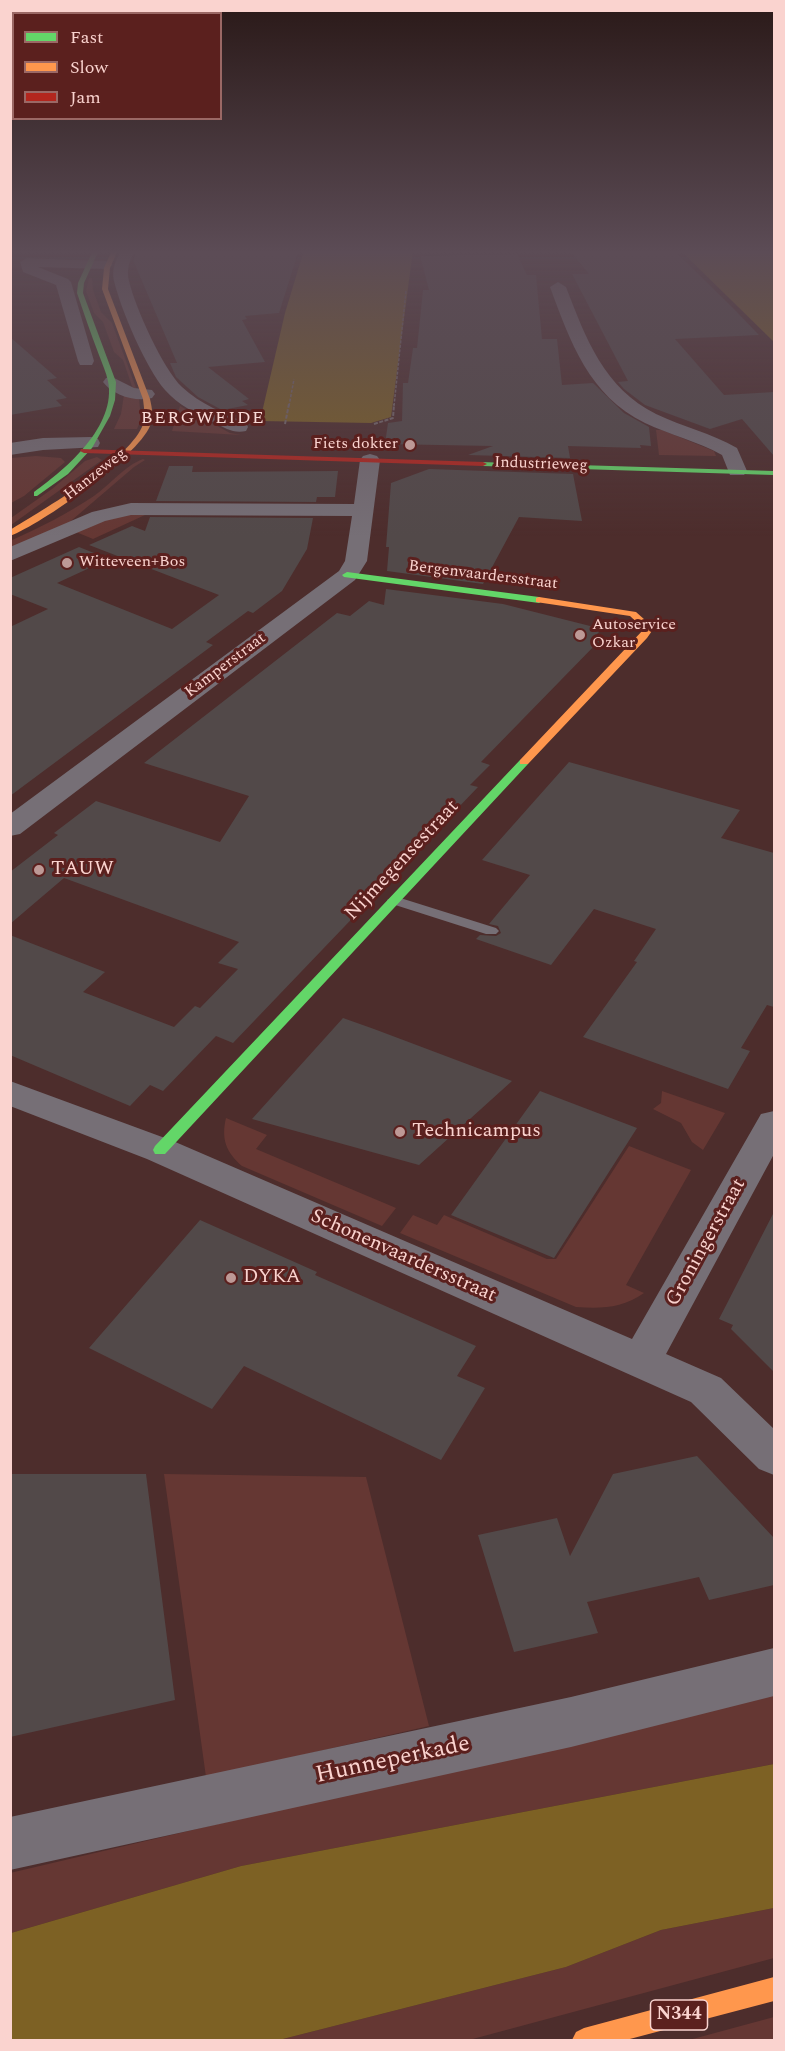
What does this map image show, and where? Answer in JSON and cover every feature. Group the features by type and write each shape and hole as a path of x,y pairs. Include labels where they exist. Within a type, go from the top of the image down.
{"main road":[{"name":"Hanzeweg","path":"30,500 48,488 87,447 103,426 112,407 114,391 98,346"},
{"name":"Hanzeweg","path":"10,534 65,500 131,448 148,425 149,406 146,394 127,346"},
{"name":"Industrieweg","path":"87,447 370,460 774,472"},
{"name":"Bergenvaardersstraat","path":"347,575 615,610"},
{"name":"Nijmegensestraat","path":"160,1150 644,636 648,628 642,621 633,614 615,610"},
{"name":"N344","path":"584,2040 774,1989"}],"street":[{"path":"82,346 86,361"},
{"path":"148,346 158,370 170,386 208,412 239,427"},
{"path":"582,346 589,364 606,388 647,417 730,452 737,471"},
{"path":"112,382 130,393 146,394"},
{"path":"10,449 44,444 87,447"},
{"path":"10,455 87,447"},
{"path":"347,575 356,561 361,510 370,460"},
{"name":"Hanzeweg","path":"10,555 83,522 109,513 131,509 361,510"},
{"name":"Kamperstraat","path":"10,828 347,575"},
{"name":"Schonenvaardersstraat","path":"10,1094 160,1150 706,1390 774,1456"},
{"name":"Groningerstraat","path":"640,1362 774,1123"},
{"name":"Hunneperkade","path":"10,1844 571,1722 774,1672"}],"lane":[{"path":"394,900 491,931"}],"path":[{"path":"374,424 393,418 400,346"},
{"path":"285,424 294,379"}],"shaded area":[{"path":"112,346 120,346 136,388 133,389 123,360 114,352"},
{"path":"277,346 400,346 391,417 371,423 260,421"},
{"path":"124,395 139,399 141,419 137,429 114,429 121,414"},
{"path":"180,406 230,433 241,435 172,431"},
{"path":"656,430 662,430 714,451 716,456 659,455"},
{"path":"36,456 61,458 65,462 24,496 11,503 11,458"},
{"path":"97,457 102,460 11,525 11,518 52,489 85,461"},
{"path":"145,460 65,526 11,551 10,541 84,503 130,466"},
{"path":"113,515 145,515 93,539 76,532"},
{"path":"662,1091 725,1113 703,1150 692,1142 681,1123 653,1109 661,1103"},
{"path":"226,1118 267,1135 256,1149 396,1208 382,1226 242,1166 232,1156 226,1145 224,1132"},
{"path":"629,1146 691,1170 626,1285 644,1293 628,1302 594,1308 576,1307 400,1233 413,1215 437,1225 444,1215 547,1259 556,1259"},
{"path":"164,1474 366,1477 429,1726 206,1777"},
{"path":"774,1693 774,1764 241,1866 11,1933 10,1873"},
{"path":"774,1764 774,1908 661,1930 566,1967 279,2040 11,2040 11,1933 241,1866"},
{"path":"774,1908 774,1958 469,2040 279,2040 566,1967 661,1930"},
{"path":"774,2017 774,2040 689,2040"}],"building":[{"path":"10,346 20,346 57,378 47,380 67,398 56,400 62,406 10,415"},
{"path":"170,346 256,346 265,362 208,367 249,399 242,401 248,405 222,410 198,397 176,377 170,363 177,363"},
{"path":"417,346 558,346 562,385 593,383 624,413 649,427 651,446 640,445 641,448 568,446 570,458 468,455 493,446 385,444 388,423 402,421 403,383 408,383 413,348 417,348"},
{"path":"610,346 681,346 724,395 774,392 774,456 742,419 710,429 645,405 618,382 628,381"},
{"path":"169,466 193,466 192,472 338,471 335,497 317,497 316,502 156,501"},
{"path":"429,469 573,474 582,521 519,517 483,584 387,571 389,547 386,547 391,483"},
{"path":"150,517 313,518 307,549 282,591 253,613 248,611 206,642 213,645 10,796 10,627 48,609 10,594 10,578 79,547 109,559 57,583 172,629 219,595 89,545 132,526 145,531"},
{"path":"386,589 503,604 602,629 593,638 600,640 481,762 490,765 470,785 478,787 233,1043 216,1036 163,1091 150,1085 130,1106 10,1055 10,935 105,972 83,992 174,1027 195,1006 200,1008 238,969 218,963 239,942 64,878 10,924 10,872 58,835 54,833 96,801 220,842 249,796 144,763 337,613 350,616 369,601 384,605"},
{"path":"569,762 740,810 721,838 774,853 774,1007 767,1005 741,1048 750,1051 728,1089 583,1037 637,962 634,961 656,929 594,909 551,965 476,939 480,935 496,936 501,933 498,926 489,924 530,875 482,860"},
{"path":"343,1018 512,1081 419,1165 252,1119"},
{"path":"540,1091 637,1128 554,1258 451,1215"},
{"path":"774,1212 774,1372 731,1329 733,1325 719,1319"},
{"path":"200,1220 317,1272 315,1275 476,1346 457,1376 485,1388 441,1460 244,1366 212,1409 89,1348"},
{"path":"697,1456 774,1538 774,1585 709,1600 699,1577 587,1602 598,1633 514,1652 478,1535 557,1518 570,1556 613,1474"},
{"path":"10,1474 146,1474 175,1700 10,1737"}],"traffic: fast":[{"path":"37,494 78,460 90,446 107,416 112,382 99,346"},
{"path":"483,464 774,473"},
{"path":"347,575 539,600"},
{"path":"160,1150 524,762"}],"traffic: slow":[{"path":"10,534 103,472 120,458 146,427 149,415 147,399 127,346"},
{"path":"524,762 644,636 649,628 633,614 539,600"},
{"path":"584,2040 774,1989"}],"traffic: jam":[{"path":"84,451 483,464"}],"place":[{"name":"Fiets dokter","path":"410,445"},
{"name":"Witteveen+Bos","path":"67,563"},
{"name":"Autoservice Ozkar","path":"580,635"},
{"name":"TAUW","path":"39,870"},
{"name":"Technicampus","path":"400,1132"},
{"name":"DYKA","path":"231,1278"}],"district":[{"name":"BERGWEIDE","path":"203,419"}]}
